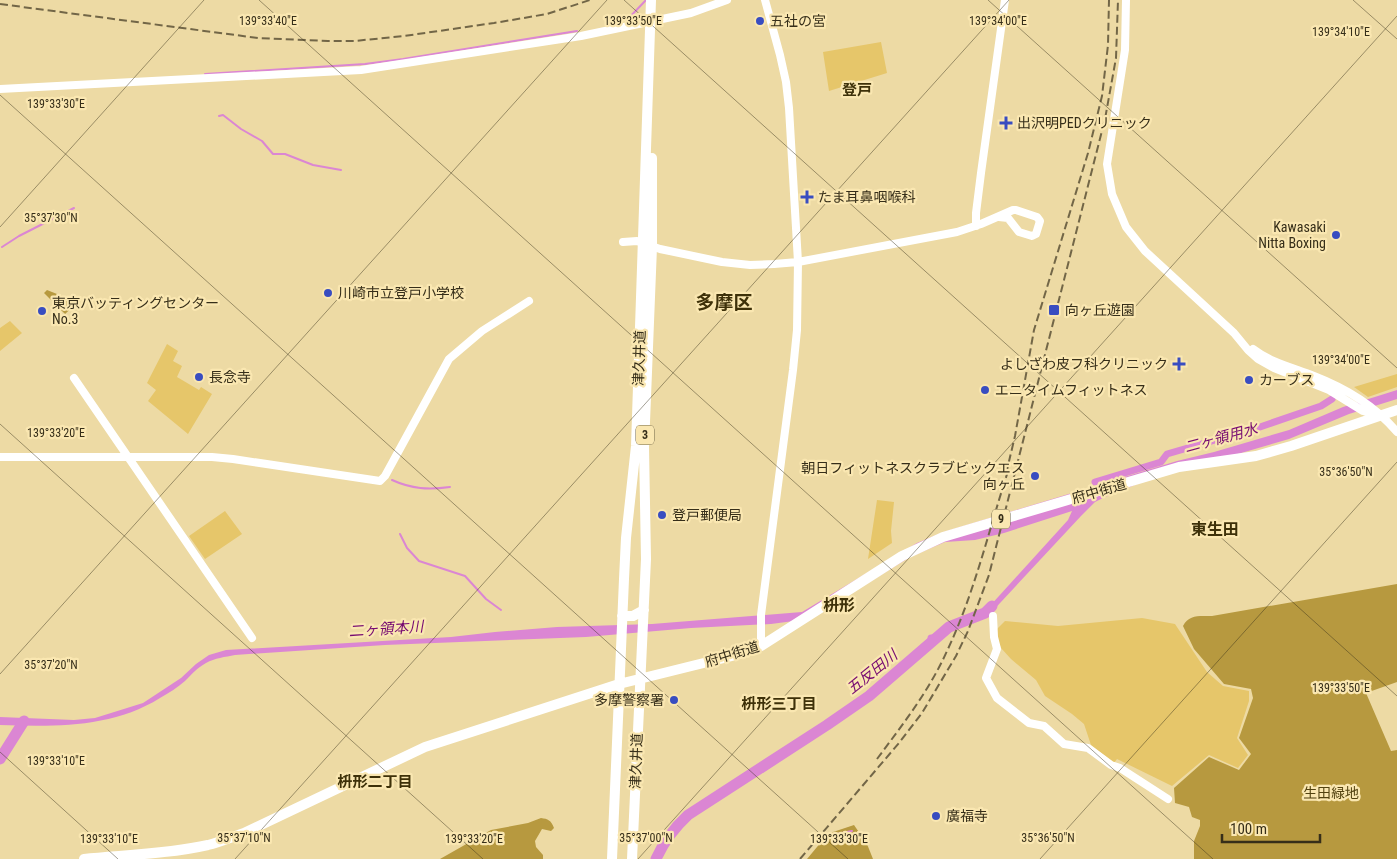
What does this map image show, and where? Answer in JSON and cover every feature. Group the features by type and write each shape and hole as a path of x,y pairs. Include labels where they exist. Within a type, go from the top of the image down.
{"main road":[{"name":"津久井道","path":"612,859 626,538 636,446 648,245 652,155 648,92 651,0"},
{"name":"津久井道","path":"632,859 644,610 646,527 644,447 648,245"},
{"name":"府中街道","path":"84,859 175,850 221,841 245,832 425,747 620,684 736,655 761,646 902,556 942,537 1179,467 1256,456 1291,446 1376,412 1397,410"},
{"path":"622,625 644,610"}],"street":[{"path":"0,89 361,70 581,36 691,13 727,0"},
{"path":"761,646 761,615 797,330 798,262 786,82 765,0"},
{"path":"976,226 980,173 1005,0"},
{"path":"1126,0 1125,50 1107,156 1112,194 1123,221 1141,246 1243,342 1269,359 1315,376 1376,412 1397,432"},
{"path":"623,242 635,241 703,259 750,265 798,262 943,235 976,226 1016,210 1037,217 1040,221 1036,234 1032,236 1019,232 1008,218 999,217"},
{"path":"0,457 128,458 190,456 233,459 380,481 385,476 449,360 482,332 530,301"},
{"path":"74,378 252,638"},
{"path":"1349,397 1363,411 1376,412"},
{"path":"993,616 994,637 998,649 986,678 997,698 1029,724 1044,726 1064,744 1092,750 1111,766 1120,768 1168,799"}],"shaded area":[{"path":"881,42 887,73 829,91 823,52"},
{"path":"10,321 22,333 0,351 0,328"},
{"path":"167,344 178,351 173,361 182,366 177,377 199,390 201,387 212,394 188,434 148,401 156,390 147,383"},
{"path":"1397,374 1397,387 1368,397 1354,387"},
{"path":"1397,390 1397,399 1349,414 1289,439 1142,482 1095,502 987,617 978,621 982,610 989,607 1068,520 1072,511 1004,533 975,540 945,542 910,557 809,619 771,624 691,628 586,637 385,645 235,655 206,663 167,694 142,708 122,715 82,724 0,725 0,717 74,720 95,718 143,703 181,678 209,655 226,650 451,637 557,627 652,624 802,612 917,543 944,532 1177,461 1289,430 1343,407"},
{"path":"877,500 894,502 891,531 892,543 868,559"},
{"path":"225,511 242,534 205,559 189,536"},
{"path":"1142,618 1175,624 1207,672 1223,686 1249,691 1249,701 1237,738 1248,755 1238,768 1209,755 1172,786 1117,759 1114,763 1091,745 1084,724 1045,696 1036,680 1001,648 997,638 997,629 1005,621 1058,626"}],"green space":[{"path":"47,290 77,303 65,314 44,293"},
{"name":"生田緑地","path":"1397,584 1397,682 1366,693 1391,751 1397,750 1397,859 1194,859 1194,841 1200,826 1200,820 1192,817 1189,807 1175,803 1174,788 1209,757 1239,770 1251,754 1239,738 1253,698 1251,689 1224,684 1194,649 1183,626 1185,622 1195,616 1212,616"},
{"path":"541,818 549,820 554,828 551,831 542,829 535,841 536,847 543,855 543,859 440,859 491,830 528,823"},
{"path":"854,825 867,844 873,859 807,859 827,835"}],"waterway":[{"path":"626,21 646,0"},
{"path":"205,74 365,64 577,31"},
{"path":"219,116 223,115 241,129 262,141 273,154 285,154 313,165 341,170"},
{"path":"2,247 19,236 74,208"},
{"name":"二ヶ領用水","path":"1095,482 1161,462 1167,454 1260,427 1321,406 1332,399"},
{"path":"392,480 420,488 450,487"},
{"path":"400,534 407,548 419,561 465,576 486,599 501,610"},
{"name":"五反田川","path":"656,859 662,846 688,815 869,696 949,627 985,613 992,606"},
{"name":"二ヶ領本川","path":"931,638 937,638"},
{"path":"0,759 24,721"},
{"path":"837,834 852,831"}],"railway":[{"path":"0,4 258,38 354,41 404,36 547,14 590,0"},
{"path":"1006,474 1015,436 1034,330 1088,153 1102,96 1108,45 1109,0"},
{"path":"800,859 899,743 922,713 956,656 968,631 989,575 1105,119 1116,58 1118,0"},
{"path":"877,759 924,694 940,666 957,629 974,583 1009,468"}],"place":[{"name":"五社の宮","path":"760,21"},
{"name":"出沢明PEDクリニック","path":"1006,123"},
{"name":"たま耳鼻咽喉科","path":"807,197"},
{"name":"Kawasaki Nitta Boxing","path":"1336,235"},
{"name":"川崎市立登戸小学校","path":"328,293"},
{"name":"向ヶ丘遊園","path":"1054,310"},
{"name":"東京バッティングセンター No.3","path":"42,311"},
{"name":"よしざわ皮フ科クリニック","path":"1179,364"},
{"name":"長念寺","path":"199,377"},
{"name":"カーブス","path":"1249,380"},
{"name":"エニタイムフィットネス","path":"985,390"},
{"name":"朝日フィットネスクラブビックエス 向ヶ丘","path":"1035,476"},
{"name":"登戸郵便局","path":"662,515"},
{"name":"多摩警察署","path":"674,700"},
{"name":"廣福寺","path":"936,816"}],"district":[{"name":"登戸","path":"857,90"},
{"name":"多摩区","path":"724,302"},
{"name":"東生田","path":"1215,529"},
{"name":"枡形","path":"839,605"},
{"name":"枡形三丁目","path":"779,704"},
{"name":"枡形二丁目","path":"375,782"}]}
